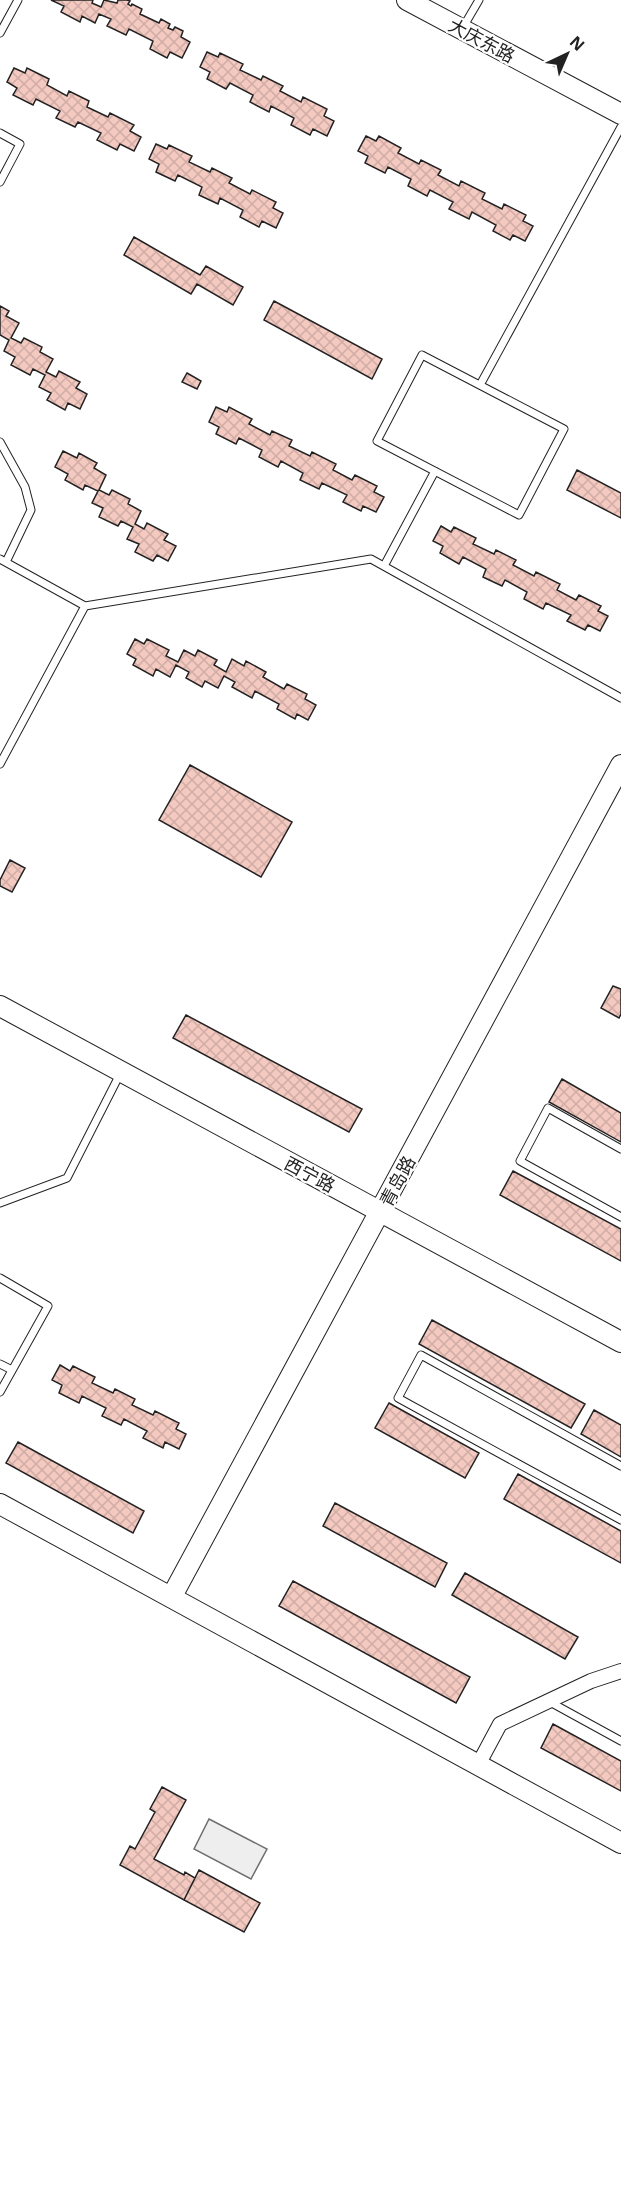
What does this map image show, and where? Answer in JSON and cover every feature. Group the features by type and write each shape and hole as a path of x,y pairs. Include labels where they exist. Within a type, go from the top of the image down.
{"street":[{"name":"大庆东路","path":"407,0 621,114"},
{"name":"青岛路","path":"172,1596 621,765"},
{"name":"西宁路","path":"0,1006 621,1342"},
{"path":"0,1504 621,1843"},
{"path":"478,1765 500,1724 591,1682 621,1671"}],"lane":[{"path":"0,33 18,0"},
{"path":"462,29 479,0"},
{"path":"480,385 621,127"},
{"path":"0,132 20,144 0,182"},
{"path":"422,355 564,429 519,515 435,471 377,441 422,355"},
{"path":"0,442 25,487 31,510 3,561 85,606 371,559 621,698"},
{"path":"384,566 435,471"},
{"path":"0,764 85,606"},
{"path":"0,1203 68,1178 121,1071"},
{"path":"621,1149 548,1108 520,1161 621,1217"},
{"path":"0,1278 48,1306 0,1392"},
{"path":"621,1466 421,1354 398,1398 621,1520"},
{"path":"0,1364 12,1370"},
{"path":"549,1701 621,1741"}],"shaded area":[{"path":"209,1819 267,1849 251,1879 194,1849"}],"building":[{"path":"51,0 93,0 92,3 101,7 104,0 117,3 118,0 127,0 130,1 128,4 131,6 132,4 142,9 140,14 159,23 161,19 170,24 168,28 173,30 175,27 183,31 181,37 190,42 182,58 170,52 167,58 150,49 153,41 129,29 126,35 107,26 111,19 99,14 95,23 82,16 80,22 61,12 64,6"},
{"path":"207,52 218,57 220,53 243,64 240,70 261,80 263,76 283,86 280,91 301,102 303,97 327,109 324,116 334,121 327,136 313,129 310,135 291,125 294,118 271,106 269,112 250,102 253,95 230,83 226,89 207,79 210,72 200,67"},
{"path":"14,68 25,73 27,68 49,79 47,85 67,96 69,91 89,101 87,107 108,117 110,113 134,125 130,131 141,137 134,151 120,144 117,150 97,140 101,133 78,122 75,127 56,118 60,111 36,99 33,105 13,95 17,88 7,82"},
{"path":"366,136 376,141 379,136 401,148 398,153 419,164 421,160 441,170 438,175 459,186 461,181 485,193 482,199 502,209 504,204 526,215 523,221 533,226 525,241 513,235 510,240 493,231 496,225 472,212 469,219 449,209 453,202 430,190 427,196 408,186 411,179 388,167 385,173 365,163 368,156 358,151"},
{"path":"156,144 167,149 169,145 192,156 189,162 210,172 212,168 232,178 229,183 250,194 252,190 276,202 273,208 283,213 276,228 262,221 259,227 240,217 243,210 220,198 218,204 199,195 202,187 178,175 175,181 156,172 159,164 149,159"},
{"path":"134,237 200,275 206,266 243,287 233,305 197,284 191,294 124,255"},
{"path":"274,301 382,359 372,379 264,320"},
{"path":"0,306 9,311 6,316 19,323 11,338 21,343 24,338 42,347 40,352 53,359 46,372 56,377 59,371 80,382 76,388 87,394 80,409 68,403 65,410 47,400 51,393 39,387 45,375 33,369 30,375 11,365 15,357 4,351 9,340 0,335"},
{"path":"187,373 201,381 197,389 182,382"},
{"path":"216,407 227,412 229,407 252,419 249,424 270,435 272,431 292,440 289,446 310,456 312,452 336,464 333,470 352,480 355,475 377,486 374,492 384,497 376,512 363,506 361,511 343,502 347,495 322,483 319,489 300,480 303,473 281,461 278,467 259,457 262,450 239,438 236,444 216,434 219,427 209,422"},
{"path":"63,451 77,458 79,453 97,463 94,468 106,475 99,490 109,495 112,490 130,499 128,504 141,511 135,524 144,529 147,523 168,534 164,540 176,546 168,561 157,555 153,561 135,552 139,544 127,539 133,527 121,521 118,526 99,517 103,508 92,503 98,491 85,485 83,490 65,480 68,474 55,467"},
{"path":"577,470 621,493 621,518 567,490"},
{"path":"441,526 451,532 454,527 476,538 473,544 494,554 496,550 516,560 513,565 534,576 536,572 560,584 557,590 576,600 579,595 601,606 598,611 608,616 600,631 588,625 585,630 567,621 571,615 546,603 543,609 524,599 527,592 505,580 502,586 483,577 486,569 463,557 459,564 440,553 443,546 433,541"},
{"path":"135,639 144,644 147,639 169,650 166,656 178,662 184,650 195,656 198,650 217,660 214,665 226,672 232,659 244,666 246,661 266,672 263,677 284,689 287,684 307,694 305,699 316,705 308,720 297,714 295,719 277,709 279,704 255,691 252,698 232,687 235,682 224,676 218,688 205,681 202,687 186,678 189,672 176,665 170,677 156,669 153,676 133,665 136,659 127,654"},
{"path":"190,765 292,822 261,877 159,820"},
{"path":"10,860 25,868 12,892 0,886 0,880"},
{"path":"613,986 621,989 619,1018 601,1008"},
{"path":"186,1015 362,1109 349,1132 173,1038"},
{"path":"562,1079 621,1113 621,1142 549,1102"},
{"path":"513,1171 621,1229 621,1261 500,1195"},
{"path":"432,1320 585,1404 571,1428 419,1344"},
{"path":"60,1365 70,1371 73,1366 95,1377 92,1383 113,1393 115,1389 135,1399 132,1405 153,1415 155,1411 179,1423 176,1429 186,1434 179,1449 165,1442 163,1448 143,1438 147,1431 124,1419 121,1425 102,1416 106,1408 82,1396 79,1403 59,1393 62,1385 52,1380"},
{"path":"389,1403 479,1453 465,1478 375,1428"},
{"path":"594,1410 621,1425 621,1457 581,1434"},
{"path":"18,1442 144,1511 133,1533 6,1463"},
{"path":"518,1474 621,1531 621,1563 504,1499"},
{"path":"335,1503 447,1563 435,1587 323,1526"},
{"path":"465,1573 578,1637 565,1659 452,1595"},
{"path":"293,1581 470,1677 456,1703 279,1606"},
{"path":"553,1724 621,1761 621,1791 541,1748"},
{"path":"162,1787 186,1800 154,1859 184,1875 185,1872 195,1878 184,1900 120,1865 130,1846 135,1849 155,1812 150,1809"},
{"path":"199,1870 260,1903 244,1932 184,1900"}]}
